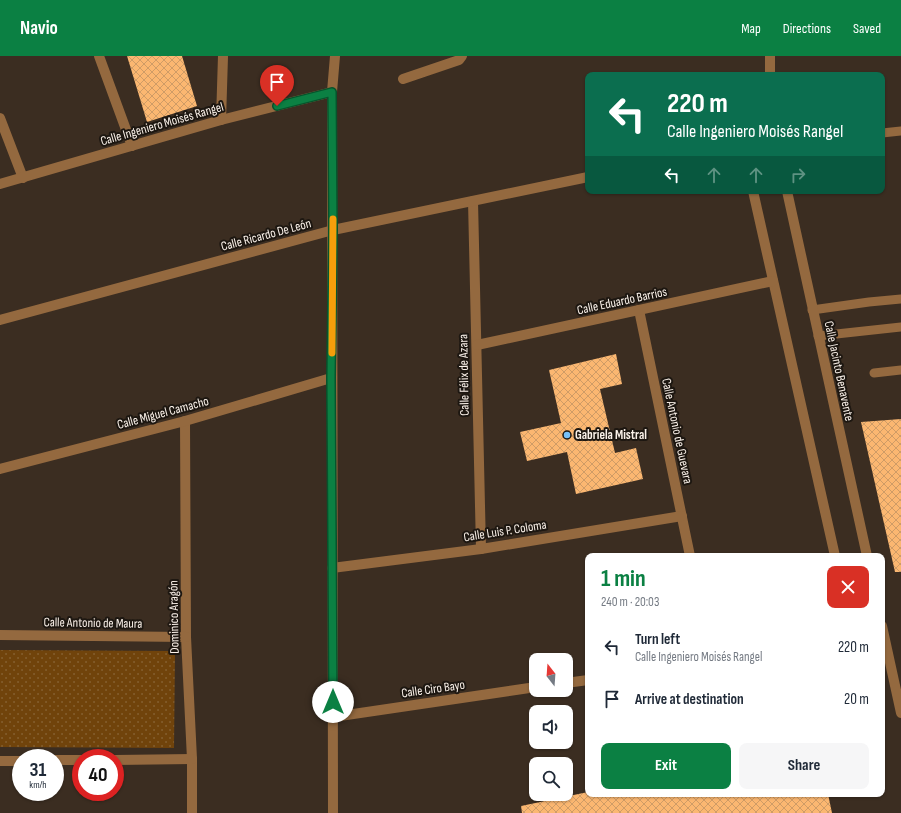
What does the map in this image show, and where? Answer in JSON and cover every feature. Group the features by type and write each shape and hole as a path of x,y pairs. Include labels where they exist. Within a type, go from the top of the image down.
{"street":[{"path":"99,56 132,146"},
{"path":"221,120 223,56"},
{"path":"333,813 331,378 333,230 332,92 335,56"},
{"path":"403,79 459,60 462,56"},
{"path":"770,56 770,72"},
{"name":"Calle Ingeniero Moisés Rangel","path":"0,184 221,120 332,92"},
{"path":"0,118 23,178"},
{"name":"Calle Ricardo De León","path":"0,320 333,230 585,178"},
{"path":"754,194 834,553"},
{"name":"Calle Jacinto Benavente","path":"788,194 865,553"},
{"name":"Calle Félix de Azara","path":"473,201 481,549"},
{"name":"Calle Eduardo Barrios","path":"477,345 773,281"},
{"name":"Calle Antonio de Guevara","path":"639,310 689,553"},
{"name":"Calle Miguel Camacho","path":"0,469 185,421 331,378"},
{"name":"Dominico Aragón","path":"185,421 186,637 192,760 192,813"},
{"name":"Calle Luis P. Coloma","path":"332,568 481,549 682,516"},
{"name":"Calle Antonio de Maura","path":"0,636 186,637"},
{"path":"885,641 901,713"},
{"path":"573,682 585,680"},
{"name":"Calle Ciro Bayo","path":"333,717 529,688"},
{"path":"124,760 192,760"},
{"path":"0,761 12,761"}],"lane":[{"path":"885,133 901,132"},
{"path":"812,310 901,299"},
{"path":"818,336 901,327"},
{"path":"874,373 901,370"}],"shaded area":[{"path":"0,650 175,651 174,748 0,747"}],"building":[{"path":"127,56 182,56 197,106 147,122"},
{"path":"616,354 622,384 600,389 615,453 636,448 643,479 576,494 567,452 527,461 520,432 561,423 549,370"},
{"path":"901,419 901,572 895,572 861,422"},
{"path":"585,793 585,797 829,797 832,813 522,813 521,806 545,801 573,801 573,795"}],"slow traffic":[{"path":"332,353 333,219"}],"place":[{"name":"Gabriela Mistral","path":"567,435"}],"route":[{"path":"277,106 332,92 333,230 331,378 333,702"}]}
